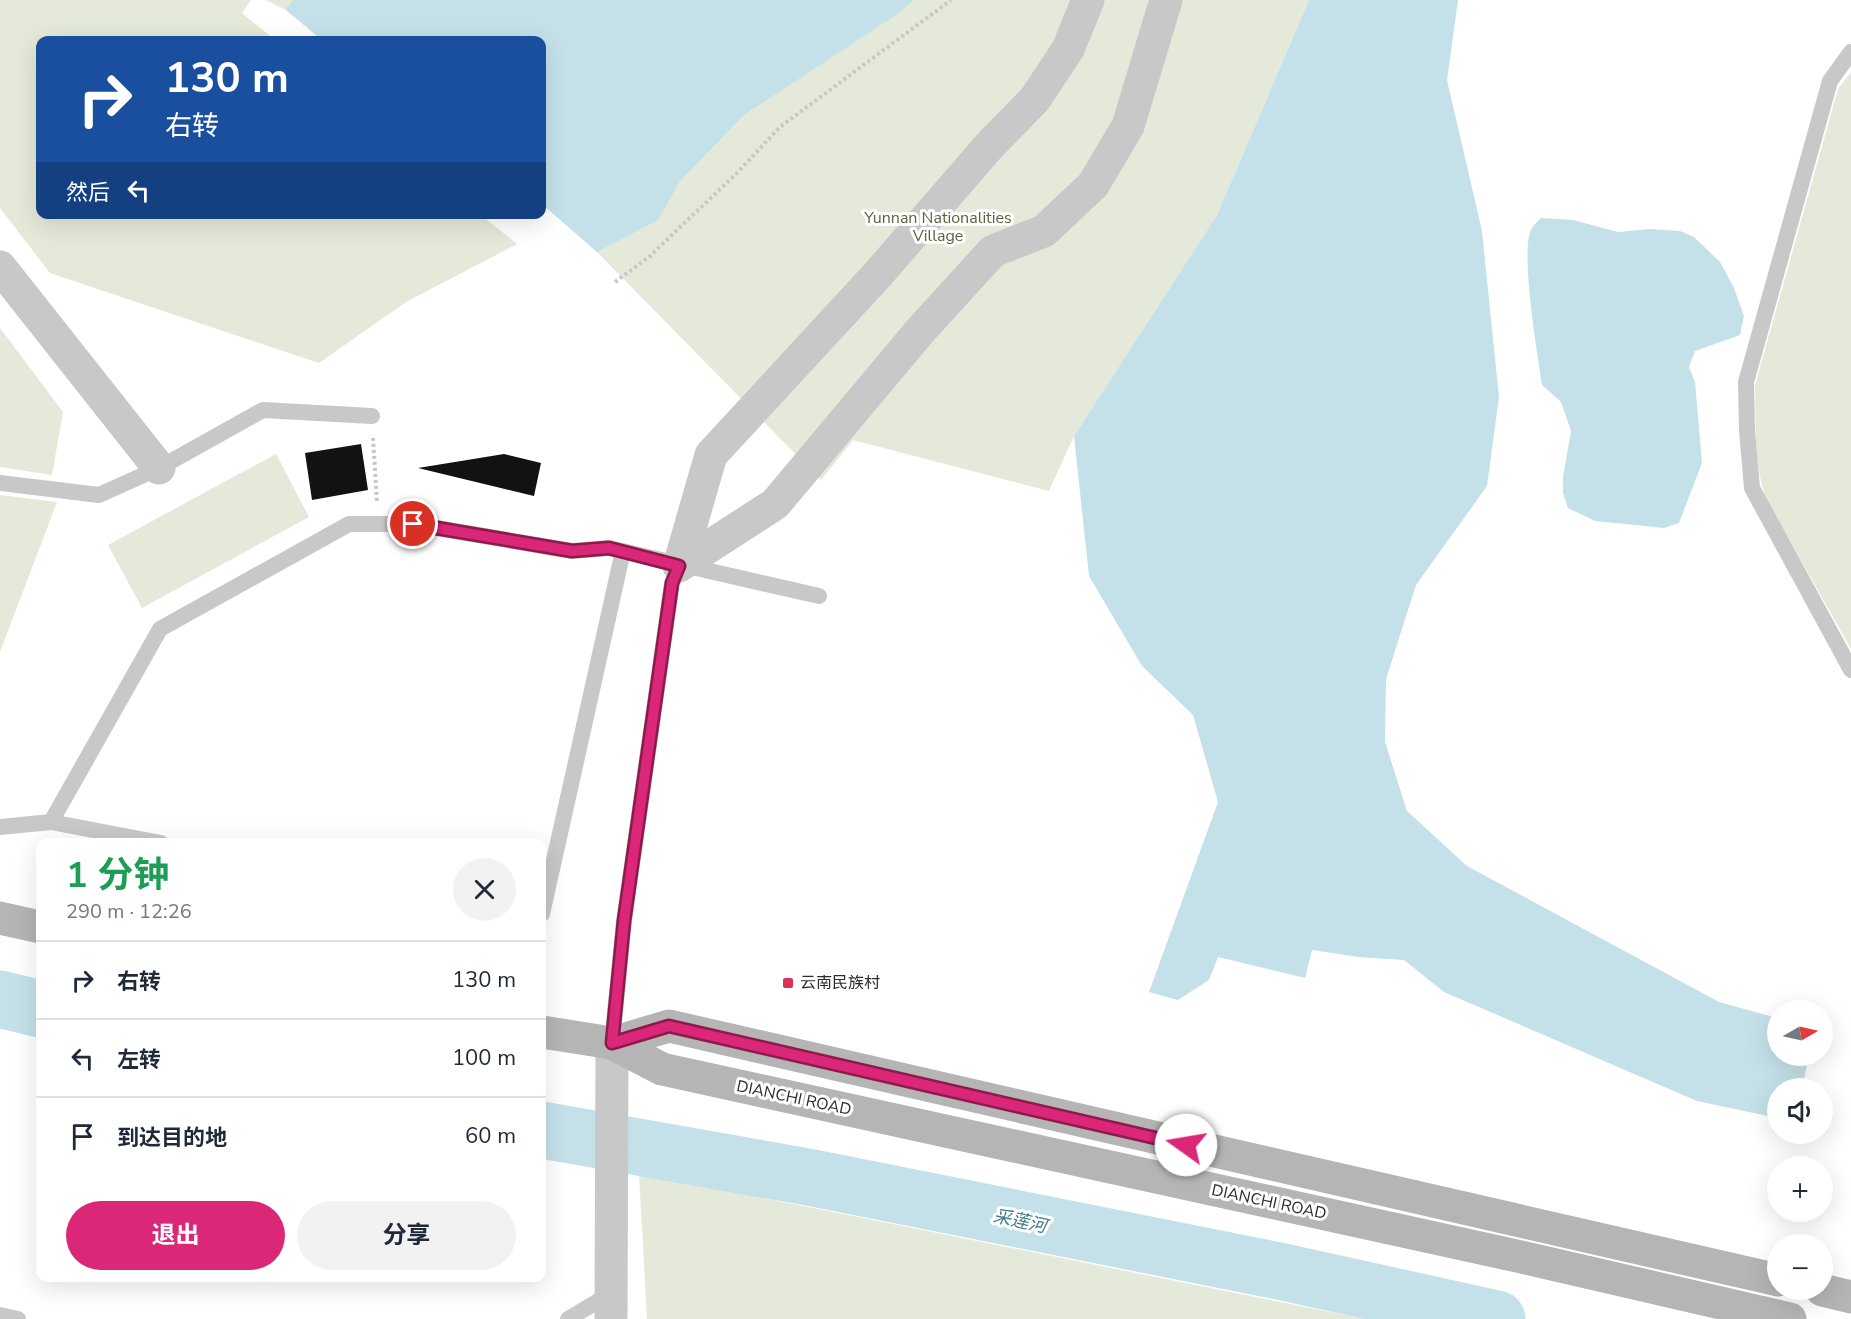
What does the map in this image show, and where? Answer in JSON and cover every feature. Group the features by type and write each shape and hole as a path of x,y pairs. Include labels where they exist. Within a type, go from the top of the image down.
{"main road":[{"path":"0,918 36,926"},
{"name":"DIANCHI ROAD","path":"612,1043 669,1026 1767,1277"},
{"name":"DIANCHI ROAD","path":"546,1033 612,1043 662,1069 1516,1256 1790,1319"},
{"path":"1833,1293 1851,1297"}],"street":[{"path":"679,566 711,455 879,273 990,145 1035,99 1068,49 1088,0"},
{"path":"679,566 775,504 920,331 993,251 1044,231 1093,184 1128,126 1166,0"},
{"path":"0,267 159,468"},
{"path":"611,1307 612,1043"}],"lane":[{"path":"1851,52 1830,81 1746,382 1752,488 1851,670"},
{"path":"0,483 99,495 159,468 263,410 372,416"},
{"path":"51,822 160,629 349,524 413,524 572,551 609,548 679,566 819,596"},
{"path":"546,896 623,551"},
{"path":"612,1043 624,921 672,583 679,566"},
{"path":"0,827 51,822 135,838"},
{"path":"568,1319 611,1307"},
{"path":"0,1315 18,1319"}],"path":[{"path":"615,282 649,257 736,174 780,127 951,0"},
{"path":"372,416 378,524"}],"green space":[{"path":"0,0 251,0 242,13 270,36 36,36 36,219 486,219 517,244 406,302 319,363 50,273 0,208"},
{"name":"Yunnan Nationalities Village","path":"266,0 1309,0 1217,215 1074,436 1049,491 853,440 821,480 597,252 546,207 546,36 317,36 286,10"},
{"path":"1851,72 1851,649 1767,500 1757,458 1755,385 1838,89"},
{"path":"0,328 63,412 52,475 0,467"},
{"path":"276,454 309,517 142,608 108,545"},
{"path":"0,495 57,502 0,652"},
{"path":"639,1173 1365,1319 647,1319"}],"water":[{"path":"293,0 914,0 896,15 744,115 680,181 658,220 597,252 546,207 546,36 317,36 286,10"},
{"path":"1309,0 1458,0 1447,80 1482,231 1499,397 1487,486 1416,585 1386,679 1385,742 1407,811 1467,866 1719,1002 1767,1015 1767,1066 1807,1066 1804,1078 1767,1078 1767,1116 1697,1101 1444,992 1404,960 1358,957 1312,950 1305,978 1218,957 1209,980 1178,1000 1149,992 1218,802 1193,715 1142,666 1089,576 1074,436 1217,215"},
{"path":"1541,218 1573,220 1618,232 1649,229 1680,231 1694,237 1720,262 1734,288 1744,316 1740,335 1695,351 1689,367 1695,382 1702,463 1679,523 1664,528 1595,521 1568,508 1563,493 1563,477 1571,431 1561,402 1542,385 1528,279 1529,239 1533,227"}],"building":[{"path":"361,444 368,490 312,500 305,453"},
{"path":"504,454 541,463 534,496 418,468"}],"waterway":[{"name":"采莲河","path":"0,999 36,1008"},
{"name":"采莲河","path":"546,1131 808,1177 1274,1270 1497,1319"}],"place":[{"name":"云南民族村","path":"788,983"}],"route":[{"path":"413,524 572,551 609,548 679,566 672,583 624,921 612,1043 669,1026 1186,1145"}]}
